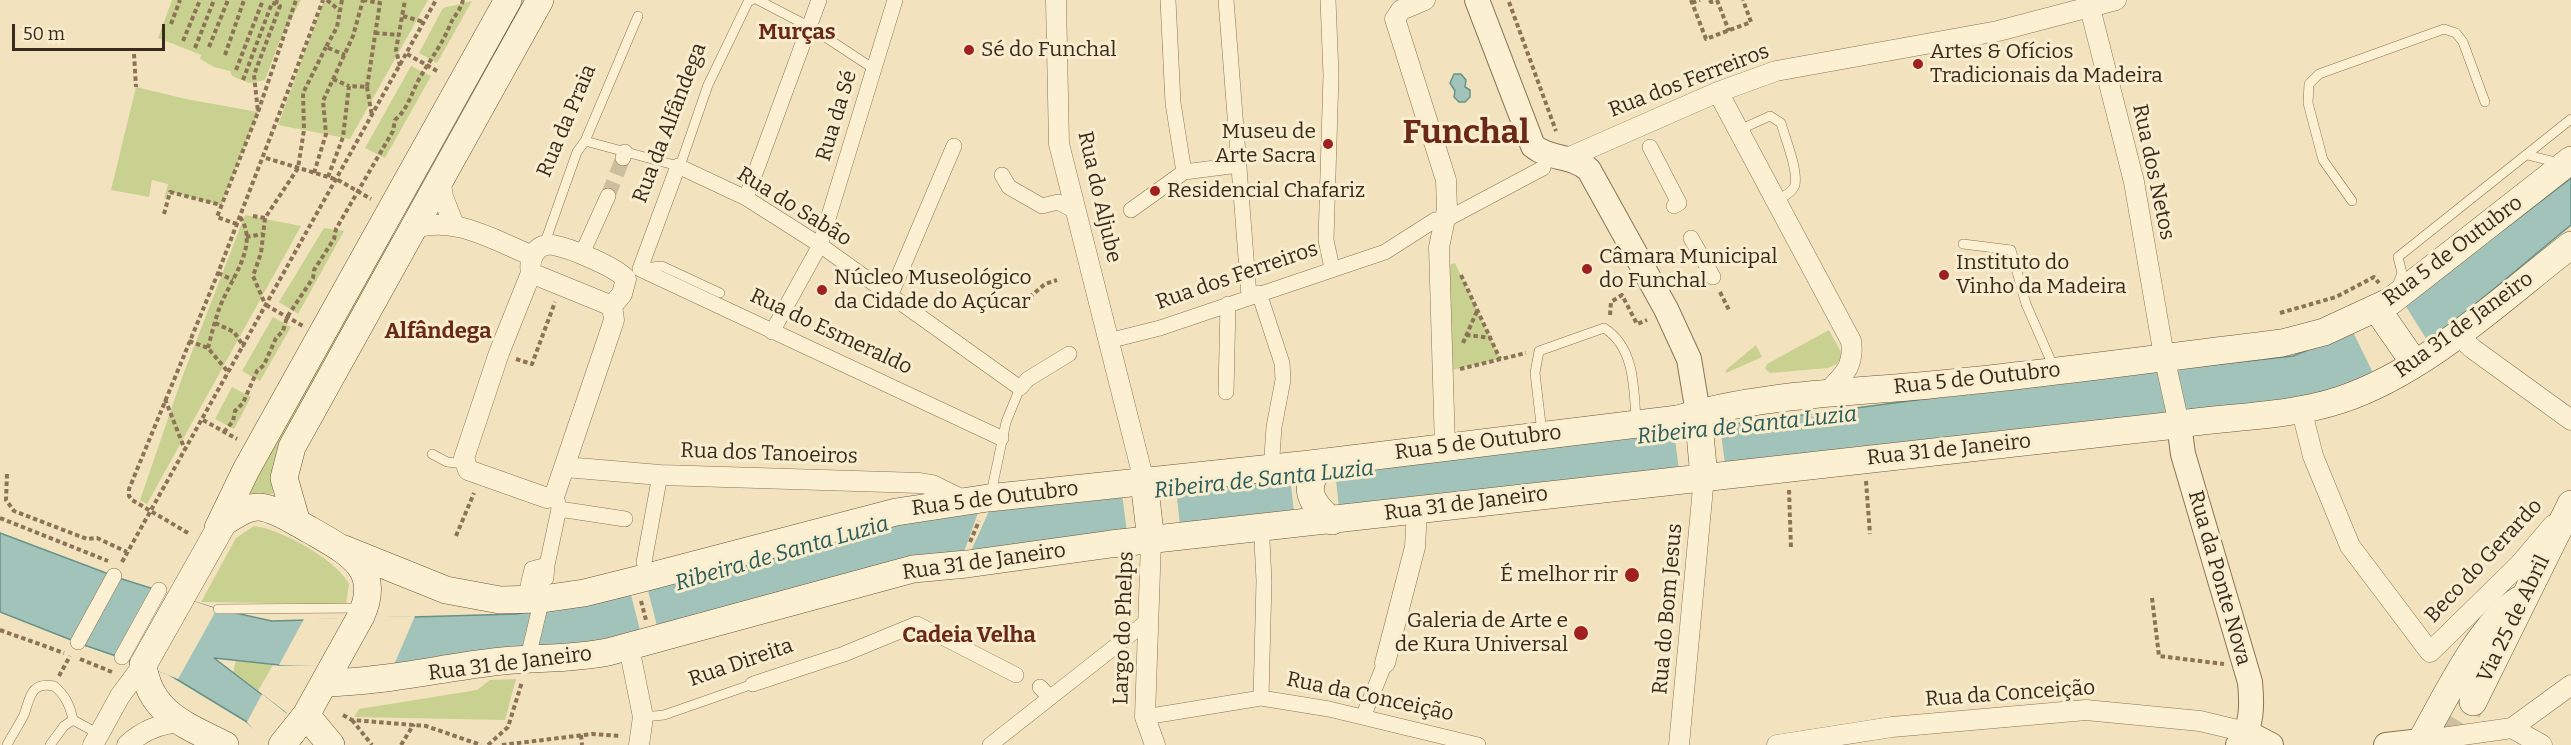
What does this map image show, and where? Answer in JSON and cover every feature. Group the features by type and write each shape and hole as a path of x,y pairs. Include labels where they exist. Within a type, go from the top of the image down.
{"main road":[{"path":"215,535 246,470 508,0"},
{"path":"297,523 284,478 291,447 540,0"},
{"name":"Rua 5 de Outubro","path":"344,549 446,591 500,600 542,599 584,593 896,512 973,511 1145,486 1319,467 1445,447 1678,419 1700,421 1825,394 1932,385 2282,343 2324,332 2383,300 2568,162"},
{"name":"Rua 31 de Janeiro","path":"329,674 392,679 496,662 570,659 629,646 913,569 1150,535 1326,516 1417,510 1703,472 2179,424 2301,408 2339,400 2384,383 2456,334 2571,245"},
{"path":"2383,300 2415,364"},
{"path":"1700,421 1703,472"},
{"path":"1319,467 1311,479 1310,494 1326,516"},
{"path":"1145,486 1150,535"},
{"name":"Via 25 de Abril","path":"2473,702 2571,503"},
{"path":"225,745 182,722 158,705 132,662 170,593 228,519 251,508 260,507 275,512 344,549 361,567 368,582 363,612 296,729 331,745"},
{"path":"2421,741 2487,628 2504,609 2525,597"}],"street":[{"path":"746,198 819,0"},
{"name":"Rua da Sé","path":"772,332 820,245 895,0"},
{"name":"Rua do Aljube","path":"1056,0 1059,144 1145,486"},
{"path":"1168,0 1173,103 1184,172"},
{"path":"1227,0 1229,56 1239,165 1254,294 1282,363 1283,380 1274,427 1272,456"},
{"path":"1328,0 1331,75 1326,240 1332,268"},
{"path":"1425,0 1401,10 1395,19 1446,180 1447,209 1438,247 1445,447"},
{"path":"1477,0 1530,140 1540,151 1578,161 1593,175 1666,309 1689,359 1700,421"},
{"name":"Rua dos Ferreiros","path":"1565,159 1718,92 1776,70 1998,31 2089,3 2116,0"},
{"name":"Rua dos Netos","path":"2089,3 2134,182 2164,356 2179,424"},
{"path":"1718,92 1851,341 1853,355 1851,365 1825,394"},
{"path":"891,294 954,146"},
{"path":"1650,147 1679,203 1674,206"},
{"path":"1131,210 1184,172 1239,165"},
{"name":"Rua do Sabão","path":"678,166 746,198 820,245 1020,388"},
{"name":"Rua da Alfândega","path":"633,274 678,166"},
{"path":"1451,217 1543,168"},
{"path":"1002,175 1009,187 1042,206 1058,202 1075,211"},
{"path":"440,179 443,197 454,225"},
{"path":"581,256 608,196"},
{"name":"Rua dos Ferreiros","path":"1116,339 1160,328 1254,294 1385,252 1435,220"},
{"path":"411,230 428,225 454,225 536,258 612,306"},
{"path":"1691,238 1707,260 1713,278"},
{"path":"536,258 552,244 616,270 633,274 612,306 614,320 558,489 537,576"},
{"name":"Rua da Praia","path":"465,461 500,353 536,258"},
{"name":"Rua do Esmeraldo","path":"633,274 772,332 1001,438"},
{"path":"1226,392 1228,304"},
{"path":"2456,334 2472,349 2571,420"},
{"path":"1020,388 1029,379 1069,354"},
{"name":"Beco do Gerardo","path":"2301,408 2313,456 2350,546 2430,652 2519,565 2571,503"},
{"name":"Rua da Ponte Nova","path":"2179,424 2183,454 2245,666 2252,700 2242,739"},
{"path":"465,461 468,470 556,503 624,519"},
{"name":"Rua dos Tanoeiros","path":"565,467 660,474 920,483 932,485 973,511"},
{"name":"Rua do Bom Jesus","path":"1679,745 1703,472"},
{"path":"644,562 660,474"},
{"path":"1363,717 1385,663 1415,547 1417,510"},
{"name":"Largo do Phelps","path":"1145,717 1150,619 1150,535"},
{"path":"1261,698 1263,540"},
{"path":"74,649 115,568"},
{"path":"530,649 539,611"},
{"path":"990,745 1045,693 1150,619"},
{"name":"Rua Direita","path":"753,684 844,654 917,624 1016,675"},
{"path":"629,646 643,717 640,741"},
{"path":"96,740 120,696 132,662"},
{"path":"2386,745 2512,728 2571,685"},
{"name":"Rua da Conceição","path":"1145,717 1261,698 1363,717 1478,745"},
{"name":"Rua da Conceição","path":"1777,745 1892,727 2086,710 2200,721 2242,739"},
{"path":"1145,717 1155,745"},
{"path":"127,745 142,733 160,725 182,722"},
{"path":"2512,728 2542,745"},
{"path":"2242,739 2271,745"}],"lane":[{"name":"Rua da Alfândega","path":"678,166 708,85 748,2 752,0"},
{"path":"758,0 810,27 874,69"},
{"name":"Rua da Praia","path":"536,258 577,152 585,141 638,16"},
{"path":"2352,201 2323,160 2308,103 2309,84 2319,74 2444,29 2456,33 2463,42 2485,102"},
{"path":"1739,130 1770,116 1781,123 1795,184 1792,190 1777,200"},
{"path":"2383,300 2402,273 2398,257 2571,119"},
{"name":"Rua do Sabão","path":"585,141 624,155 678,166"},
{"path":"2527,155 2568,162"},
{"path":"1963,244 2011,250 2026,304 2055,370"},
{"path":"633,274 662,266 720,293"},
{"path":"1543,435 1534,373 1539,351 1604,328 1613,333 1630,363 1636,424"},
{"path":"993,484 1001,438 1010,407 1020,388"},
{"path":"432,454 447,462 465,461"},
{"path":"218,609 363,612"},
{"name":"Rua Direita","path":"643,717 664,715 753,684"},
{"path":"7,745 23,716 30,693 38,686 54,686 68,702 74,720 96,740"},
{"path":"50,745 64,726 74,720"}],"path":[{"path":"171,24 180,0"},
{"path":"183,41 200,0"},
{"path":"195,48 214,0"},
{"path":"209,47 228,0"},
{"path":"225,55 244,0 250,0"},
{"path":"236,70 263,0"},
{"path":"237,224 217,217 258,112 296,0"},
{"path":"188,532 132,500 129,496 129,489 218,273 325,0 341,11"},
{"path":"304,326 266,305 253,276 264,234 264,218 298,168 304,130 303,93 337,27 342,0"},
{"path":"314,173 326,134 322,101 345,55 363,0 380,1 367,87 372,117"},
{"path":"400,66 396,50 405,0"},
{"path":"0,518 115,568 127,552 203,420 438,0"},
{"path":"224,432 233,421 235,411 243,403 256,373 274,348 276,338 284,331 288,317 313,278 357,192 393,131 395,120 403,114 407,101 415,92 427,66 438,53 441,41 447,35 463,0"},
{"path":"1700,0 1691,2 1706,39 1715,38 1751,22 1743,0"},
{"path":"1710,0 1711,2 1717,0 1729,31"},
{"path":"243,80 272,3 276,2 280,6 254,75 258,112"},
{"path":"1509,2 1556,130"},
{"path":"403,16 424,22"},
{"path":"375,33 399,35"},
{"path":"327,46 345,55"},
{"path":"134,54 136,87"},
{"path":"406,54 439,72"},
{"path":"333,79 349,86 367,87"},
{"path":"328,177 343,137 349,86"},
{"path":"266,158 338,180 370,198"},
{"path":"164,214 170,192 221,205"},
{"path":"253,216 264,218"},
{"path":"208,348 215,323 246,251 245,224 240,217"},
{"path":"246,237 264,234"},
{"path":"218,273 232,280"},
{"path":"1460,273 1500,358"},
{"path":"2280,313 2336,297 2374,277 2383,300"},
{"path":"1018,307 1045,284 1057,280"},
{"path":"1604,328 1610,315 1611,302 1622,295 1637,324 1647,319"},
{"path":"508,356 532,364 557,296"},
{"path":"1478,311 1466,335 1492,339"},
{"path":"215,323 234,332 244,347"},
{"path":"189,341 208,348 229,374"},
{"path":"1452,370 1539,351"},
{"path":"165,399 185,451"},
{"path":"203,420 240,441"},
{"path":"1865,471 1870,534"},
{"path":"7,474 6,500 14,511 87,539 97,538 127,552"},
{"path":"456,536 482,476"},
{"path":"1789,481 1791,549"},
{"path":"967,552 973,511"},
{"path":"2152,598 2159,656 2245,666"},
{"path":"641,600 647,623"},
{"path":"0,630 74,649 114,673"},
{"path":"54,686 74,649"},
{"path":"489,745 508,727 518,694"},
{"path":"343,715 352,720 426,726 481,745"},
{"path":"352,720 355,728 372,745"},
{"path":"401,745 414,724"},
{"path":"502,745 592,734 640,741"},
{"path":"581,735 582,745"}],"green space":[{"path":"172,0 301,0 280,40 265,80 249,83 232,76 230,71 214,67 200,59 201,55 158,38"},
{"path":"324,0 428,0 350,139 278,125"},
{"path":"520,0 527,0 409,213 403,210"},
{"path":"472,1 437,63 419,53 443,8"},
{"path":"411,66 431,76 385,158 365,148"},
{"path":"136,87 258,112 221,205 170,192 164,200 168,184 152,180 149,197 111,190"},
{"path":"245,215 301,226 147,504 140,500 183,375"},
{"path":"324,228 344,231 298,314 279,302"},
{"path":"389,235 394,238 279,444 272,467 273,494 249,493 247,490"},
{"path":"1455,263 1500,359 1452,370 1445,266"},
{"path":"273,317 291,327 260,381 242,371"},
{"path":"1829,330 1842,354 1837,364 1828,368 1770,373 1765,369 1767,364"},
{"path":"1756,345 1762,357 1726,373 1726,370"},
{"path":"232,387 251,397 234,429 215,419"},
{"path":"254,526 293,539 333,565 349,584 346,604 201,602 236,538"},
{"path":"236,660 273,665 258,691 233,673"},
{"path":"516,679 505,720 354,717 359,709 477,690 490,680"}],"water":[{"path":"1454,74 1461,74 1466,80 1465,87 1470,90 1470,97 1465,102 1459,102 1454,97 1455,91 1450,83"},
{"name":"Ribeira de Santa Luzia","path":"2571,178 2571,225 2462,315 2404,356 2342,388 2324,393 2293,400 1133,531 602,644 401,663 279,665 214,658 286,713 269,745 247,722 168,674 84,645 0,612 0,533 122,579 217,609 272,621 517,614 900,519 1674,432 2030,385 2293,356 2353,332 2506,228"}],"pier":[{"path":"2405,305 2427,340 2374,375 2353,332"},
{"path":"1720,426 1725,464 1679,470 1674,432"},
{"path":"1335,470 1339,509 1294,513 1290,475"},
{"path":"1176,488 1180,526 1127,532 1122,494"},
{"path":"990,509 971,551 964,552 979,510"},
{"path":"647,587 658,630 641,634 630,591"},
{"path":"155,588 217,609 178,679 117,655"},
{"path":"415,616 393,667 279,665 304,619"},
{"path":"262,694 286,713 318,745 265,745 247,722"}],"tunnel":[{"path":"608,196 623,158"},
{"path":"2446,745 2473,702"}],"place":[{"name":"Sé do Funchal","path":"969,50"},
{"name":"Artes & Ofícios Tradicionais da Madeira","path":"1918,64"},
{"name":"Museu de Arte Sacra","path":"1328,144"},
{"name":"Residencial Chafariz","path":"1155,191"},
{"name":"Câmara Municipal do Funchal","path":"1587,269"},
{"name":"Instituto do Vinho da Madeira","path":"1944,275"},
{"name":"Núcleo Museológico da Cidade do Açúcar","path":"822,290"},
{"name":"É melhor rir","path":"1632,575"},
{"name":"Galeria de Arte e de Kura Universal","path":"1581,633"}],"district":[{"name":"Murças","path":"797,33"},
{"name":"Funchal","path":"1466,134"},
{"name":"Alfândega","path":"438,332"},
{"name":"Cadeia Velha","path":"969,636"}]}
